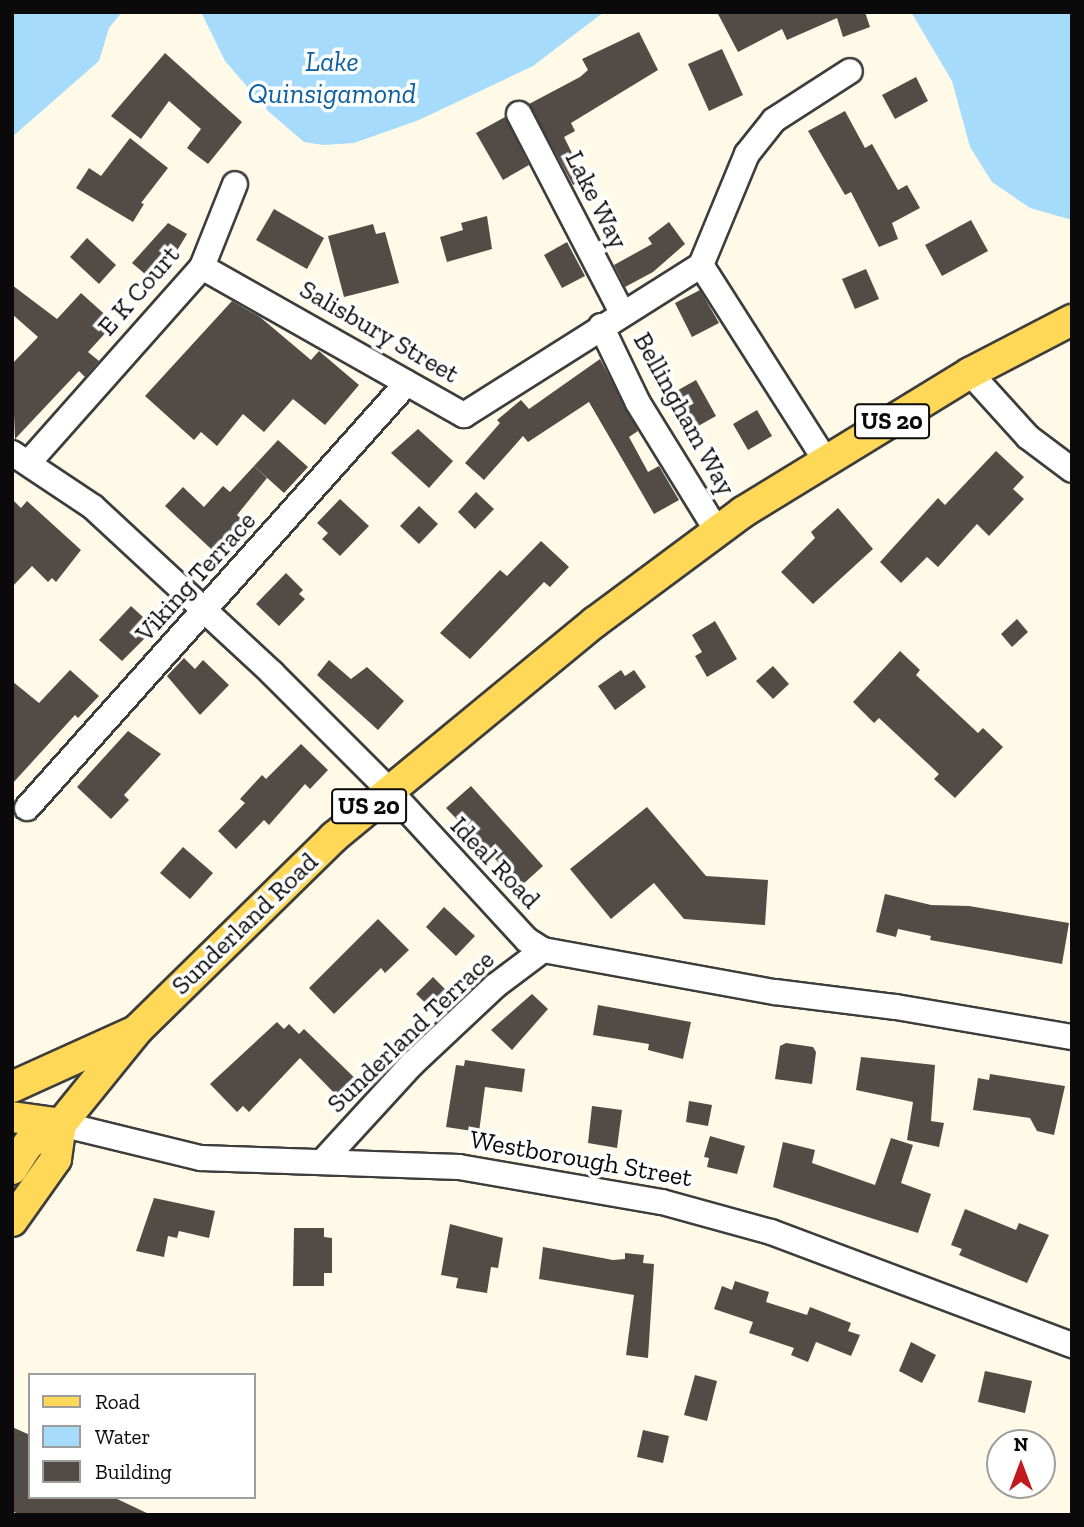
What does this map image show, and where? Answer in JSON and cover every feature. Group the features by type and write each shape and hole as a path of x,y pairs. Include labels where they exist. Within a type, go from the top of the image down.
{"main road":[{"name":"US 20","path":"717,531 825,461 970,373 1072,320"},
{"name":"Sunderland Road","path":"61,1124 137,1030 388,789 717,531"},
{"path":"12,1087 137,1030"},
{"path":"12,1117 61,1124 56,1158 12,1221"},
{"name":"US 20","path":"12,1169 28,1144 61,1124"}],"street":[{"path":"825,461 701,265 724,201 755,143 792,106 850,71"},
{"name":"Lake Way","path":"519,114 612,320"},
{"name":"E K Court","path":"21,457 93,391 202,267 235,184"},
{"name":"Salisbury Street","path":"202,267 464,415 701,265"},
{"name":"Bellingham Way","path":"612,320 638,403 717,531"},
{"path":"970,373 1028,437 1072,470"},
{"name":"Viking Terrace","path":"27,808 407,383"},
{"name":"Ideal Road","path":"21,457 93,507 205,612 388,789 527,940 543,950 775,992 896,1007 1072,1037"},
{"name":"Sunderland Terrace","path":"323,1161 412,1064 495,986 543,950"},
{"name":"Westborough Street","path":"61,1124 201,1158 458,1167 562,1182 713,1214 1072,1345"}],"water":[{"path":"12,12 122,12 109,28 99,61 12,137"},
{"name":"Lake Quinsigamond","path":"201,12 604,12 533,66 419,120 354,143 323,145 304,142 268,111 225,61"},
{"path":"911,12 1072,12 1072,220 1030,208 992,182 970,147 952,81"}],"building":[{"path":"717,12 865,12 870,27 843,37 837,18 787,40 782,29 738,52"},
{"path":"639,32 658,70 571,123 575,131 564,137 585,179 573,185 529,104 580,77 588,70 582,59"},
{"path":"722,49 743,95 709,111 688,64"},
{"path":"165,53 242,122 208,164 187,148 201,129 169,101 141,139 111,116"},
{"path":"916,77 928,101 895,119 882,95"},
{"path":"845,111 865,148 872,144 898,190 907,185 920,208 892,223 898,239 879,247 851,192 845,195 808,131"},
{"path":"505,117 529,165 503,180 476,133"},
{"path":"130,138 168,168 141,203 144,204 133,222 76,188 89,168 101,176"},
{"path":"274,209 324,238 307,269 256,240"},
{"path":"487,216 492,249 447,262 440,237 463,230 461,223"},
{"path":"971,220 988,251 942,276 925,245"},
{"path":"669,222 685,244 653,272 625,287 614,265 652,244 648,238"},
{"path":"168,223 187,234 157,284 132,263"},
{"path":"373,224 376,234 385,232 399,283 344,297 328,236"},
{"path":"87,238 116,265 99,284 70,257"},
{"path":"567,242 585,276 562,288 544,255"},
{"path":"866,269 879,299 855,309 842,279"},
{"path":"12,285 57,319 81,293 111,320 105,326 109,329 88,352 99,361 85,377 79,371 15,439 12,364 38,337 12,314"},
{"path":"700,290 719,323 692,337 675,303"},
{"path":"232,301 260,317 311,360 319,351 359,385 325,425 293,399 264,432 243,414 217,446 201,432 194,440 145,396"},
{"path":"600,359 638,431 629,437 648,472 659,466 679,500 654,514 589,402 528,442 523,436 484,480 465,463 500,423 497,420 521,400 529,409"},
{"path":"696,380 716,416 684,434 672,411 680,407 673,393"},
{"path":"757,410 772,436 748,450 733,424"},
{"path":"418,429 453,461 429,488 391,453"},
{"path":"278,440 308,467 284,493 254,466"},
{"path":"996,451 1024,477 1013,489 1024,499 989,536 977,524 938,567 927,557 901,583 880,562 938,498 945,505"},
{"path":"254,466 267,478 237,515 251,528 223,560 165,506 183,487 204,507 223,486 230,492"},
{"path":"476,492 494,509 475,529 458,512"},
{"path":"12,499 21,508 27,501 81,550 56,582 52,578 48,582 32,566 12,587"},
{"path":"340,499 369,526 340,556 322,539 328,533 317,523"},
{"path":"419,506 438,524 419,544 400,526"},
{"path":"838,508 873,549 813,604 781,572 815,538 811,532"},
{"path":"541,541 569,567 550,587 544,582 470,659 440,633 500,570 507,576"},
{"path":"286,573 303,590 299,594 305,599 279,626 256,604"},
{"path":"131,606 155,628 122,661 99,640"},
{"path":"1017,619 1028,632 1012,647 1001,634"},
{"path":"715,621 737,659 707,677 695,656 702,652 692,635"},
{"path":"900,651 920,670 916,675 978,733 983,728 1003,747 955,798 934,779 939,774 879,718 874,723 853,702"},
{"path":"184,658 195,669 203,660 229,685 200,715 167,676"},
{"path":"329,660 351,679 367,667 404,701 378,730 317,675"},
{"path":"773,666 789,684 773,699 756,681"},
{"path":"70,670 99,696 78,718 75,715 12,784 12,681 39,703"},
{"path":"621,670 625,676 634,670 646,687 615,710 598,686"},
{"path":"128,731 161,754 124,795 129,800 111,819 77,787"},
{"path":"301,744 328,770 310,789 305,784 269,825 264,820 236,849 218,831 245,803 240,799 262,775 266,779"},
{"path":"471,786 543,866 521,886 446,808"},
{"path":"647,807 706,876 768,880 765,925 684,919 654,883 611,919 570,869"},
{"path":"183,847 213,873 190,899 160,873"},
{"path":"885,894 931,905 969,906 1069,923 1062,964 930,940 931,936 898,929 896,937 876,932"},
{"path":"444,907 475,936 456,956 426,927"},
{"path":"378,919 409,950 385,973 381,968 334,1014 309,988"},
{"path":"433,977 449,993 433,1010 416,994"},
{"path":"532,994 548,1009 512,1050 491,1030"},
{"path":"598,1005 691,1022 683,1059 648,1050 649,1044 593,1035"},
{"path":"277,1022 284,1029 289,1024 299,1034 304,1029 361,1084 343,1102 300,1058 249,1112 243,1106 237,1112 210,1084"},
{"path":"786,1043 813,1047 816,1052 812,1084 775,1079 780,1046"},
{"path":"861,1057 935,1065 931,1121 944,1123 939,1147 907,1140 913,1102 856,1090"},
{"path":"465,1060 525,1069 522,1092 485,1087 479,1132 446,1127 456,1065 464,1066"},
{"path":"990,1074 1065,1086 1054,1135 1037,1131 1030,1118 973,1110 978,1078 989,1080"},
{"path":"689,1101 712,1105 708,1126 686,1122"},
{"path":"592,1106 622,1110 617,1148 588,1143"},
{"path":"710,1136 745,1146 737,1174 707,1167 709,1158 704,1157"},
{"path":"891,1138 913,1145 901,1183 931,1194 918,1233 773,1187 783,1142 815,1150 812,1163 875,1185"},
{"path":"154,1198 215,1211 209,1238 179,1231 177,1238 168,1236 164,1257 136,1251"},
{"path":"965,1209 1016,1230 1019,1223 1049,1235 1027,1283 959,1255 962,1249 951,1245"},
{"path":"450,1224 503,1238 498,1268 491,1267 487,1293 456,1288 458,1278 441,1275"},
{"path":"294,1228 324,1228 324,1237 332,1238 332,1273 324,1273 324,1286 293,1286"},
{"path":"543,1247 613,1260 625,1259 625,1253 644,1255 643,1263 654,1264 648,1358 626,1355 634,1295 539,1279"},
{"path":"735,1281 769,1292 766,1302 807,1315 810,1307 851,1323 848,1331 860,1335 851,1356 816,1342 808,1362 791,1355 794,1348 749,1333 753,1322 714,1309 722,1286 732,1290"},
{"path":"911,1342 936,1355 922,1383 899,1371"},
{"path":"985,1371 1032,1381 1025,1413 978,1402"},
{"path":"695,1375 717,1381 707,1421 684,1415"},
{"path":"12,1427 28,1434 28,1499 117,1499 151,1515 20,1515 12,1511"},
{"path":"643,1430 669,1436 663,1463 637,1457"}]}
